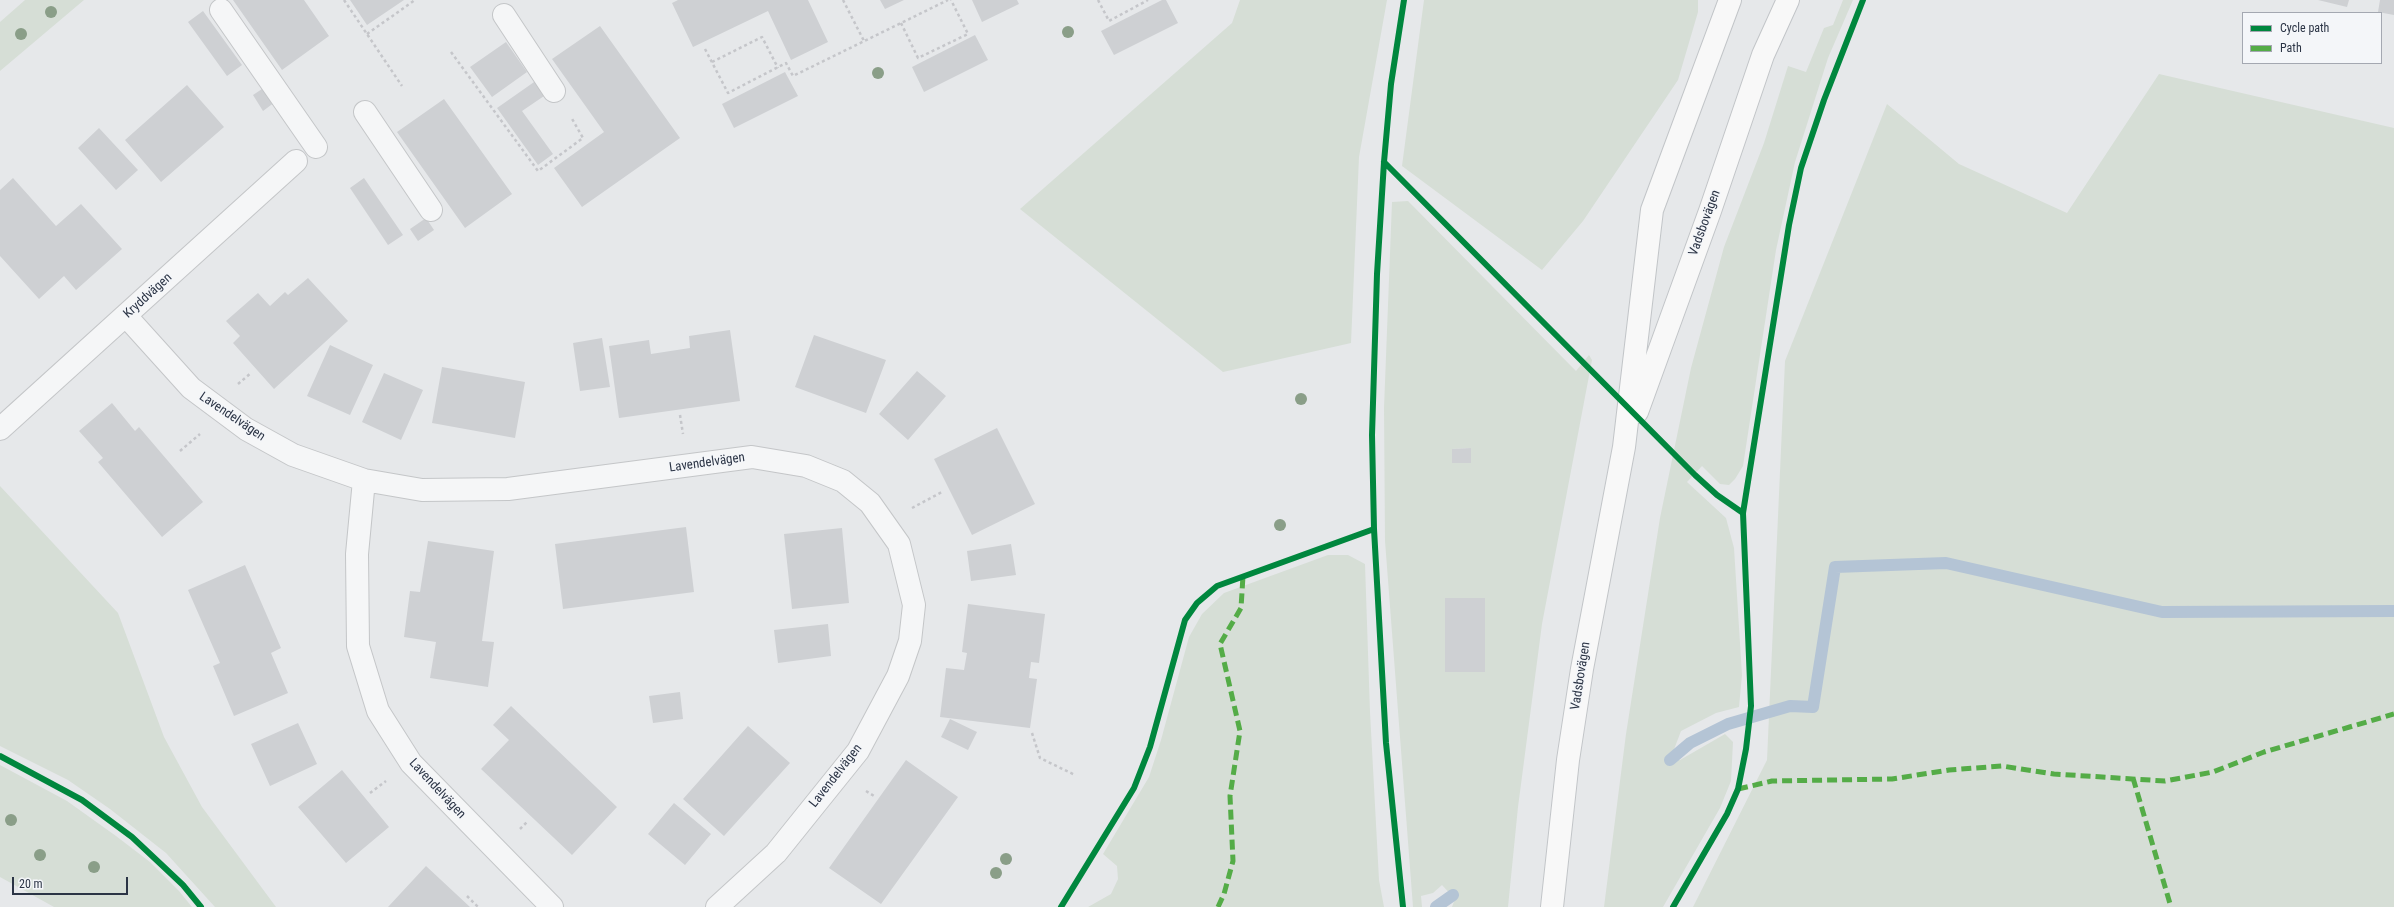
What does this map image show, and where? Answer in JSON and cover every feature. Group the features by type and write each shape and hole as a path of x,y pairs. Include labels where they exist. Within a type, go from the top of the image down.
{"main road":[{"name":"Vadsbovägen","path":"1552,907 1568,760 1582,669 1624,447 1652,210 1730,0"},
{"name":"Vadsbovägen","path":"1624,447 1710,211 1763,55 1788,0"}],"street":[{"path":"221,10 316,147"},
{"path":"504,15 554,90"},
{"path":"365,112 431,210"},
{"name":"Kryddvägen","path":"0,428 126,316 296,161"},
{"name":"Lavendelvägen","path":"126,316 191,388 246,429 293,455 364,480 422,490 508,490 752,457 806,466 843,481 870,503 899,544 914,605 910,641 898,676 858,752 776,853 717,907"},
{"name":"Lavendelvägen","path":"364,480 357,554 358,646 378,711 411,763 552,907"}],"path":[{"path":"344,0 402,86"},
{"path":"367,34 415,0"},
{"path":"843,0 864,41"},
{"path":"705,49 728,93 786,63 793,76 901,23 950,0 968,34 918,58 901,23"},
{"path":"1098,0 1109,21 1148,0"},
{"path":"712,62 762,37 778,68"},
{"path":"451,52 538,171 583,138 554,90"},
{"path":"1032,733 1040,758 1075,775"},
{"path":"467,896 478,907"}],"shaded area":[{"path":"25,0 84,0 0,71 0,22"},
{"path":"1240,0 1387,0 1359,157 1351,343 1223,372 1020,209 1232,23"},
{"path":"1424,0 1698,0 1698,12 1678,80 1583,221 1542,270 1402,166"},
{"path":"1843,0 1853,0 1828,58 1795,162 1776,250 1743,466 1735,479 1729,485 1720,484 1702,466 1687,482 1726,518 1734,548 1742,675 1739,707 1716,713 1681,731 1670,760 1680,760 1725,734 1733,742 1731,781 1720,808 1663,907 1604,907 1626,734 1660,518 1691,368 1724,247 1764,143 1788,66 1806,72 1824,28 1833,25"},
{"path":"2159,74 2394,128 2394,907 1693,907 1767,760 1785,361 1887,104 1959,164 2067,213"},
{"path":"1408,201 1576,371 1589,355 1592,360 1542,624 1518,807 1508,907 1452,907 1455,899 1442,885 1433,893 1421,896 1422,907 1413,907 1385,541 1384,408 1392,202","holes":["1471,448 1471,463 1452,463 1452,449","1445,598 1485,599 1485,672 1445,672"]},
{"path":"0,486 118,613 164,737 202,807 276,907 215,907 166,853 110,809 68,780 0,746"},
{"path":"1328,555 1348,555 1365,564 1370,712 1379,880 1384,907 1088,907 1111,894 1118,879 1117,866 1103,854 1149,777 1161,740 1189,637 1202,614 1224,593"},
{"path":"0,765 67,801 116,836 150,862 179,891 192,907 54,907 0,877"}],"building":[{"path":"233,0 304,0 329,36 282,70"},
{"path":"350,0 404,0 367,25"},
{"path":"678,0 808,0 828,42 791,60 768,11 693,47 672,3"},
{"path":"880,0 904,0 885,9"},
{"path":"972,0 1017,0 1019,4 982,22"},
{"path":"1162,0 1166,0 1178,23 1114,55 1101,31"},
{"path":"2318,0 2349,0 2347,7"},
{"path":"2380,0 2394,0 2394,15 2378,12"},
{"path":"203,11 242,65 227,76 188,22"},
{"path":"600,26 680,138 582,207 554,168 604,132 552,59"},
{"path":"975,35 988,60 924,92 912,67"},
{"path":"506,42 527,72 492,97 470,67"},
{"path":"785,72 798,96 734,128 722,104"},
{"path":"537,80 547,94 522,111 553,154 538,165 497,108"},
{"path":"187,85 224,127 161,182 125,140"},
{"path":"265,87 275,102 263,111 253,95"},
{"path":"444,99 512,194 465,228 397,132"},
{"path":"99,128 138,170 116,190 78,148"},
{"path":"13,178 56,226 81,204 122,249 76,290 64,276 39,299 0,256 0,190"},
{"path":"364,178 403,235 388,245 350,188"},
{"path":"426,218 434,230 418,241 410,229"},
{"path":"308,278 348,321 274,389 233,343 240,336 226,321 258,293 270,306 285,292 288,295"},
{"path":"730,330 740,401 619,418 609,346 649,340 651,354 690,348 689,336"},
{"path":"814,335 886,360 866,413 795,387"},
{"path":"602,338 610,387 580,391 573,343"},
{"path":"330,345 373,365 350,415 307,396"},
{"path":"442,367 525,382 515,438 432,423"},
{"path":"917,371 946,396 908,440 879,414"},
{"path":"384,373 423,390 401,440 362,422"},
{"path":"112,403 135,431 139,427 203,502 162,537 98,462 103,458 79,431"},
{"path":"997,428 1035,504 972,535 934,459"},
{"path":"1471,448 1471,463 1452,463 1452,449"},
{"path":"686,527 694,592 563,609 555,544"},
{"path":"842,528 849,603 792,609 784,534"},
{"path":"428,541 494,551 482,641 494,642 488,687 430,678 436,642 404,637 410,591 420,592"},
{"path":"1011,544 1016,575 971,581 967,551"},
{"path":"245,565 281,648 271,653 288,693 234,716 213,666 220,663 188,590"},
{"path":"1445,598 1485,598 1485,672 1445,672"},
{"path":"968,604 1045,614 1039,663 1031,662 1029,678 1037,679 1030,728 940,717 946,668 964,670 967,653 962,652"},
{"path":"828,624 831,656 778,663 774,630"},
{"path":"680,692 683,719 653,723 649,696"},
{"path":"511,706 617,807 572,855 481,769 509,740 493,725"},
{"path":"950,719 977,732 968,750 941,737"},
{"path":"298,723 317,764 270,786 251,744"},
{"path":"748,726 790,763 724,836 683,799"},
{"path":"906,760 958,797 881,904 829,868"},
{"path":"342,770 389,827 346,863 298,807"},
{"path":"674,803 711,834 685,865 648,834"},
{"path":"426,866 470,907 388,907"}],"waterway":[{"path":"1670,760 1690,743 1728,724 1790,706 1813,707 1835,567 1946,563 2162,612 2394,611"},
{"path":"1436,907 1453,895"}],"marked path":[{"path":"1218,907 1224,894 1233,861 1230,796 1240,731 1220,644 1241,608 1243,576"},
{"path":"1738,789 1772,781 1892,779 1949,770 2002,766 2054,774 2165,781 2213,772 2264,752 2394,714"},
{"path":"2133,778 2171,907"}],"cycle path":[{"path":"1403,907 1386,743 1374,529 1372,435 1377,274 1384,162 1391,84 1404,0"},
{"path":"1673,907 1727,814 1738,789 1746,749 1751,706 1743,513 1789,225 1801,168 1824,100 1863,0"},
{"path":"1384,162 1695,475 1717,495 1743,513"},
{"path":"1061,907 1134,788 1150,747 1185,620 1197,603 1217,586 1374,529"},
{"path":"0,756 82,800 132,837 183,885 201,907"}]}
